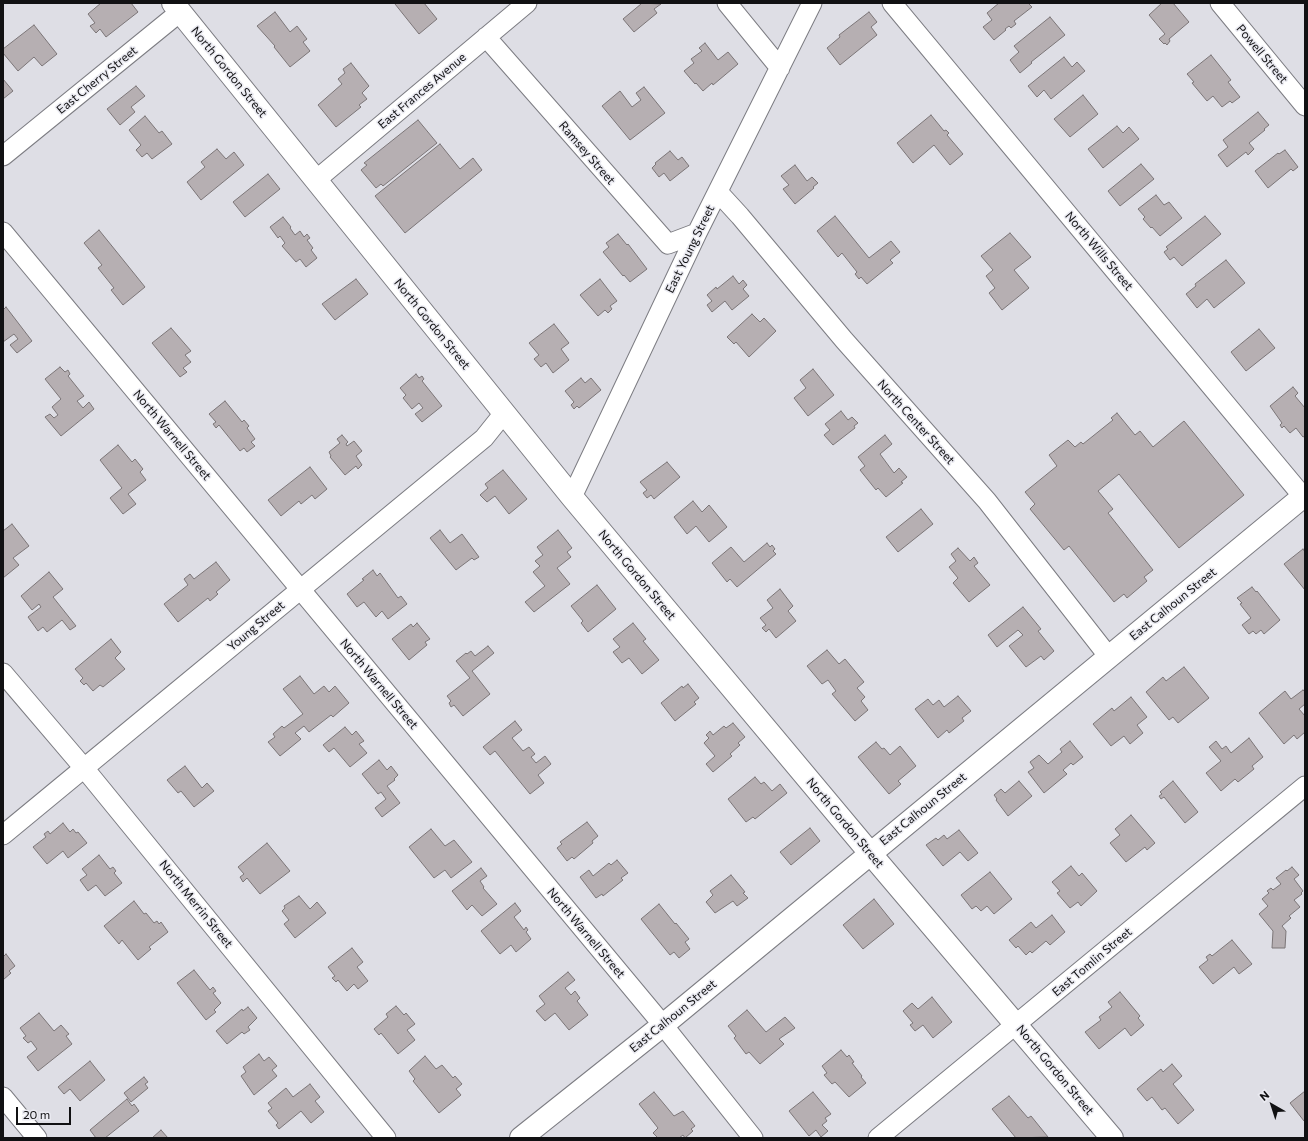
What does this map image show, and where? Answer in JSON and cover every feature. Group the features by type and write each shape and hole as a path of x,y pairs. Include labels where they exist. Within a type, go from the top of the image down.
{"street":[{"name":"East Frances Avenue","path":"316,180 527,3"},
{"path":"727,3 780,68"},
{"name":"East Young Street","path":"572,497 697,233 812,3"},
{"name":"North Wills Street","path":"892,3 1304,497"},
{"name":"Powell Street","path":"1220,3 1305,106"},
{"name":"East Cherry Street","path":"3,156 181,6"},
{"name":"North Gordon Street","path":"181,6 316,180 572,497 870,853 1112,1138"},
{"name":"Ramsey Street","path":"486,37 668,244 697,233"},
{"name":"North Center Street","path":"718,192 844,340 987,501 1109,657"},
{"name":"North Warnell Street","path":"3,232 663,1024 753,1138"},
{"name":"Young Street","path":"3,835 484,438 504,413"},
{"name":"East Calhoun Street","path":"521,1138 663,1024 1304,497"},
{"name":"North Merrin Street","path":"3,673 84,768 386,1138"},
{"name":"East Tomlin Street","path":"878,1138 1305,786"},
{"path":"3,1097 37,1138"}],"building":[{"path":"101,3 131,3 138,12 106,37 100,29 96,33 90,26 95,23 88,14"},
{"path":"424,3 437,19 419,34 395,4"},
{"path":"641,3 661,4 654,9 657,13 634,32 623,19"},
{"path":"999,3 1028,3 1032,7 1014,21 1016,24 1011,28 1009,26 994,40 983,27 992,20 987,13"},
{"path":"1162,3 1173,3 1189,22 1169,39 1170,41 1167,45 1159,39 1165,34 1149,15"},
{"path":"275,12 290,32 297,26 307,39 303,42 310,51 290,67 274,47 275,46 257,26"},
{"path":"869,12 877,22 871,27 877,35 840,65 827,48 840,37 839,35"},
{"path":"1050,17 1065,35 1031,62 1032,63 1020,73 1010,60 1019,52 1014,46"},
{"path":"34,25 57,54 42,66 34,57 18,71 3,53 3,49"},
{"path":"705,43 718,60 728,52 738,64 713,85 712,83 703,91 684,71 694,63 691,59 702,51 699,48"},
{"path":"1211,55 1231,80 1228,82 1240,97 1232,103 1230,101 1222,107 1213,96 1207,101 1192,83 1194,82 1187,74"},
{"path":"1064,57 1072,67 1077,62 1085,71 1051,99 1044,90 1037,97 1028,86"},
{"path":"351,63 369,86 362,93 367,99 359,105 361,107 336,127 318,105 342,84 338,79 345,73 343,69"},
{"path":"3,79 13,91 3,99"},
{"path":"136,86 145,96 131,107 135,112 120,125 107,109"},
{"path":"644,87 665,113 630,140 602,106 620,91 632,107 641,100 636,93"},
{"path":"1083,95 1098,114 1070,137 1054,119"},
{"path":"1258,112 1269,125 1249,143 1254,149 1248,155 1246,152 1227,167 1218,155 1228,147 1223,140"},
{"path":"931,115 944,131 946,130 949,133 947,135 963,154 950,165 934,145 913,163 897,143"},
{"path":"145,116 159,133 162,131 172,144 152,159 147,153 142,157 136,150 141,145 129,130"},
{"path":"418,120 437,143 383,186 381,184 376,188 361,170 367,165 364,163"},
{"path":"1117,126 1123,133 1129,127 1139,139 1103,168 1088,149"},
{"path":"440,144 460,169 473,158 482,170 405,233 375,196"},
{"path":"217,149 226,159 234,152 244,165 201,200 187,182 205,167 201,162"},
{"path":"1285,150 1298,167 1293,171 1291,169 1268,188 1255,171 1278,153 1279,154"},
{"path":"670,151 678,160 682,157 689,166 670,181 664,173 659,177 652,168 656,164 655,163"},
{"path":"1141,164 1154,179 1120,206 1108,191"},
{"path":"795,165 807,181 812,177 818,183 795,204 783,189 789,185 781,176"},
{"path":"268,174 280,189 245,217 233,202"},
{"path":"1156,195 1164,205 1169,202 1182,218 1160,236 1143,219 1145,217 1138,209"},
{"path":"835,216 869,258 891,241 900,252 890,260 893,263 867,284 861,277 859,279 855,274 857,272 842,253 838,257 817,231"},
{"path":"1205,216 1221,234 1182,266 1174,257 1170,260 1164,252 1168,249 1166,247"},
{"path":"283,217 295,235 300,231 304,237 307,234 310,238 307,240 313,248 311,250 317,258 306,267 300,259 296,262 282,246 285,243 280,236 278,238 270,227"},
{"path":"99,230 145,287 123,305 111,290 114,288 98,268 102,265 84,243"},
{"path":"1010,233 1031,257 1014,270 1029,288 1002,310 989,293 995,288 986,276 993,270 981,256"},
{"path":"618,234 627,245 628,244 647,269 630,282 603,252 609,247 606,243"},
{"path":"1226,260 1245,283 1214,308 1207,299 1197,308 1186,294 1196,286 1195,284"},
{"path":"733,276 739,284 743,280 747,285 743,289 749,296 732,310 725,301 712,312 707,305 712,301 707,295"},
{"path":"356,279 368,294 335,320 322,304"},
{"path":"600,279 617,301 610,306 612,309 608,313 605,310 598,316 580,295"},
{"path":"6,307 32,341 17,353 10,345 18,339 14,334 3,342 3,310"},
{"path":"752,314 760,322 764,318 776,331 749,357 736,342 734,344 727,337"},
{"path":"554,324 569,343 561,349 569,360 553,373 546,363 541,367 534,359 539,355 529,343"},
{"path":"171,328 191,351 185,355 191,362 183,368 187,372 180,377 152,343"},
{"path":"1259,329 1275,348 1246,371 1231,352"},
{"path":"60,367 65,372 68,370 70,374 68,376 84,396 77,401 83,408 89,402 94,409 61,436 45,417 50,414 54,418 58,415 52,407 61,399 45,379"},
{"path":"813,369 834,395 808,416 794,398 806,388 800,380"},
{"path":"416,374 419,378 422,376 424,379 422,381 442,406 422,422 415,414 423,408 419,403 412,409 403,398 406,395 400,388"},
{"path":"581,378 585,383 591,378 601,390 579,408 577,406 574,409 571,405 574,402 565,391"},
{"path":"1293,387 1298,393 1295,396 1305,408 1305,436 1303,437 1296,428 1290,433 1284,426 1282,428 1280,425 1282,423 1270,406"},
{"path":"225,401 242,422 244,420 249,426 247,428 255,439 251,442 255,446 247,452 244,448 240,451 219,425 216,428 213,424 216,422 209,414"},
{"path":"841,411 848,420 852,417 858,423 854,426 855,428 833,445 824,435 830,430 825,424"},
{"path":"1117,413 1135,435 1140,431 1153,447 1184,421 1244,495 1179,548 1119,474 1098,491 1113,509 1108,513 1153,570 1144,577 1147,581 1127,598 1124,594 1114,602 1069,546 1064,550 1030,509 1035,504 1025,492 1057,466 1049,455 1068,440 1075,447 1081,442 1083,444 1113,420 1111,418"},
{"path":"342,435 348,442 346,444 347,446 354,441 362,451 356,456 362,465 358,469 356,466 345,475 330,457 329,452 340,443 337,439"},
{"path":"885,435 892,444 880,454 894,473 899,468 907,477 901,482 903,483 886,497 878,488 876,490 860,470 865,466 858,457"},
{"path":"118,445 132,462 135,459 143,469 140,472 146,480 128,494 136,504 123,514 110,498 122,488 100,460"},
{"path":"667,462 680,477 654,499 651,495 647,498 643,493 647,490 640,482"},
{"path":"310,467 327,489 315,499 312,495 301,504 299,501 281,516 268,500"},
{"path":"503,470 527,499 509,514 495,496 487,502 480,495 488,488 485,484"},
{"path":"693,501 702,512 709,505 727,527 709,542 696,526 687,534 674,517"},
{"path":"921,509 933,524 898,552 886,537"},
{"path":"12,524 29,546 13,558 19,565 3,578 3,531"},
{"path":"440,530 450,543 462,534 479,557 474,560 472,558 456,570 430,538"},
{"path":"558,530 572,548 567,552 571,557 557,568 570,584 534,612 525,602 545,586 533,572 540,566 535,561 543,555 537,547"},
{"path":"767,543 770,547 772,545 775,549 773,551 776,554 737,587 730,579 727,582 712,563 731,547 744,562"},
{"path":"958,548 970,561 974,557 978,563 974,566 990,585 969,602 953,583 958,578 949,567 956,561 951,554"},
{"path":"1303,549 1305,552 1305,590 1284,564"},
{"path":"216,562 230,580 216,592 218,594 210,601 208,598 178,622 164,604 188,585 184,579 190,574 194,579"},
{"path":"373,570 377,576 380,573 398,598 401,596 407,604 388,619 382,611 376,617 364,602 357,607 347,594 364,580 362,579"},
{"path":"49,572 63,589 53,597 76,626 70,630 62,620 47,632 43,627 38,631 28,617 41,607 39,604 32,610 21,596"},
{"path":"597,585 616,609 588,632 581,623 583,621 571,606"},
{"path":"1252,587 1256,592 1257,591 1280,620 1264,634 1261,630 1256,634 1253,631 1249,634 1242,625 1251,618 1240,604 1242,603 1237,598"},
{"path":"780,589 793,606 788,611 796,621 776,638 769,629 766,632 762,628 766,625 760,618 773,608 767,600"},
{"path":"1023,607 1041,629 1038,631 1054,651 1044,660 1041,656 1026,667 1009,646 1023,635 1018,630 997,647 988,635"},
{"path":"417,623 430,639 425,642 427,645 409,660 392,639 411,624 413,627"},
{"path":"633,623 646,639 643,641 659,660 642,674 629,658 622,663 613,652 620,647 613,639"},
{"path":"111,639 121,652 115,658 125,669 103,687 100,685 93,691 86,683 84,685 80,681 83,678 75,669"},
{"path":"488,646 494,653 472,671 490,694 463,716 454,705 451,707 449,703 451,701 447,696 470,678 456,661 471,651 475,656"},
{"path":"827,650 839,664 845,659 864,682 857,688 865,697 861,701 868,710 855,721 832,694 836,691 828,680 822,684 807,666"},
{"path":"1184,667 1209,698 1178,723 1173,717 1169,720 1146,692 1163,677 1166,681"},
{"path":"300,676 314,694 324,686 329,692 335,686 349,703 333,717 331,715 309,732 304,726 295,733 301,739 280,756 268,742 275,737 273,734 282,726 284,728 303,714 283,689"},
{"path":"688,684 699,698 694,702 696,704 675,721 661,703 682,686 683,688"},
{"path":"1303,690 1305,692 1305,704 1299,709 1305,716 1305,732 1297,739 1294,735 1284,744 1259,713 1285,691 1291,699"},
{"path":"958,696 971,711 962,718 964,721 949,733 947,730 938,738 915,709 928,699 933,705 939,700 944,707"},
{"path":"1131,697 1147,717 1137,725 1143,733 1130,744 1124,736 1111,746 1093,724 1112,708 1114,711"},
{"path":"515,721 522,730 512,738 523,751 529,747 535,754 531,757 536,763 545,756 551,764 538,775 544,783 530,794 495,751 490,755 483,747"},
{"path":"733,723 745,737 738,743 740,745 730,754 732,756 713,772 706,764 715,756 704,743 709,738 706,735 710,731 713,735 724,726 726,728"},
{"path":"345,727 352,735 356,731 364,741 359,744 367,753 350,767 334,748 329,752 323,745"},
{"path":"1249,738 1263,757 1252,766 1254,769 1238,782 1235,779 1221,791 1206,773 1221,761 1209,747 1216,741 1222,749 1226,746 1231,753"},
{"path":"1070,741 1083,757 1073,765 1071,763 1063,770 1067,774 1044,793 1028,772 1034,768 1030,762 1039,755 1048,764 1062,752 1060,749"},
{"path":"876,742 890,755 900,746 916,766 898,781 901,784 889,794 858,757"},
{"path":"379,760 387,770 391,766 398,775 394,779 395,780 387,786 400,803 382,817 375,808 386,799 381,792 378,794 362,774"},
{"path":"185,766 202,788 207,783 214,791 194,807 181,791 178,793 167,780"},
{"path":"755,777 761,784 764,782 772,791 780,784 787,793 755,819 753,817 746,822 728,799"},
{"path":"1019,781 1032,796 1008,816 994,795 1001,789 1005,793"},
{"path":"1173,781 1198,812 1185,823 1164,797 1161,799 1159,796 1162,794 1160,792"},
{"path":"1131,815 1155,843 1147,850 1145,847 1126,862 1110,843 1120,835 1115,829"},
{"path":"587,822 598,836 592,841 593,843 574,859 572,857 567,861 557,848 562,844 560,842"},
{"path":"63,823 70,832 73,829 76,833 78,832 87,843 68,858 63,851 47,864 33,847 46,837 44,834 48,831 50,834"},
{"path":"810,828 820,841 791,865 780,852"},
{"path":"431,829 445,846 454,840 472,862 451,878 445,870 434,878 409,847"},
{"path":"959,830 978,853 968,861 960,852 943,866 926,845 936,838 938,840 944,835 947,839"},
{"path":"267,843 290,871 260,894 247,878 243,882 240,877 244,874 238,867"},
{"path":"99,855 110,869 113,867 116,871 114,873 122,883 105,896 96,885 88,891 80,880 87,875 82,869"},
{"path":"617,860 628,873 621,878 623,880 603,896 602,894 596,898 580,877 589,870 593,876 609,863 611,865"},
{"path":"1071,866 1079,876 1082,873 1097,891 1081,906 1078,902 1070,908 1057,893 1060,891 1052,882"},
{"path":"1292,867 1299,875 1294,879 1303,891 1301,893 1302,894 1294,900 1300,907 1289,916 1291,918 1282,926 1286,931 1285,948 1272,948 1273,931 1259,914 1268,906 1262,899 1269,893 1267,891 1271,888 1273,890 1281,884 1276,878"},
{"path":"481,868 487,876 480,881 484,887 483,888 497,904 482,916 472,905 467,910 452,891"},
{"path":"990,872 1012,899 994,914 987,906 981,911 976,906 972,909 961,895"},
{"path":"731,875 748,898 737,906 733,901 715,913 706,902 713,895 710,891"},
{"path":"299,896 310,909 317,902 326,913 295,938 284,924 289,920 282,911 285,908 284,906"},
{"path":"874,899 894,924 863,949 843,925"},
{"path":"134,901 144,914 146,913 154,923 157,921 159,924 161,922 168,932 149,947 151,949 138,960 122,940 119,944 104,926"},
{"path":"515,903 521,911 514,917 524,930 526,927 528,930 526,932 531,939 516,952 511,945 500,954 481,931"},
{"path":"659,904 689,939 685,942 690,949 679,958 674,952 670,955 641,919"},
{"path":"1052,915 1065,932 1050,945 1046,941 1032,953 1030,951 1026,955 1018,946 1016,948 1009,940 1031,922 1036,928"},
{"path":"1232,940 1252,964 1239,974 1234,967 1213,984 1199,967 1208,960 1206,957 1210,954 1212,956"},
{"path":"352,948 363,962 357,967 368,981 358,989 354,984 347,991 338,980 336,982 332,978 335,976 328,967"},
{"path":"6,954 15,966 9,971 11,973 3,980 3,957"},
{"path":"194,970 210,990 213,987 216,991 213,993 221,1003 214,1010 216,1012 206,1020 177,983"},
{"path":"568,972 575,980 565,988 571,995 575,991 580,998 577,1001 588,1015 569,1030 555,1013 545,1021 536,1011 545,1004 539,996"},
{"path":"1120,992 1140,1016 1138,1018 1144,1025 1131,1036 1125,1028 1099,1049 1085,1032 1101,1020 1099,1017 1112,1007 1108,1002"},
{"path":"932,997 952,1022 933,1038 923,1025 915,1031 910,1025 913,1023 903,1011 912,1003 918,1009"},
{"path":"396,1006 404,1015 406,1013 415,1024 407,1030 415,1040 398,1054 381,1033 379,1035 374,1029 388,1017 386,1014"},
{"path":"248,1007 257,1018 248,1027 250,1030 244,1034 242,1032 227,1044 216,1031 242,1009 243,1011"},
{"path":"747,1010 766,1032 785,1017 795,1028 779,1039 784,1044 760,1064 749,1052 746,1054 734,1038 736,1036 728,1026"},
{"path":"39,1013 54,1031 61,1025 69,1034 66,1036 72,1044 38,1071 27,1057 37,1049 31,1041 28,1043 23,1038 26,1036 20,1028"},
{"path":"841,1050 847,1057 849,1055 854,1062 852,1063 866,1083 849,1097 835,1082 832,1084 824,1075 827,1073 822,1066"},
{"path":"259,1054 264,1061 269,1057 277,1066 272,1070 277,1076 254,1095 241,1076 246,1072 243,1067"},
{"path":"425,1056 436,1069 442,1065 453,1078 455,1076 462,1084 456,1089 461,1095 439,1113 413,1081 415,1079 409,1071"},
{"path":"90,1061 105,1080 80,1101 70,1089 64,1094 58,1087"},
{"path":"1172,1064 1182,1076 1173,1084 1194,1110 1178,1124 1165,1108 1162,1110 1152,1097 1147,1101 1137,1089 1161,1069 1163,1072"},
{"path":"144,1077 148,1082 145,1084 148,1088 131,1102 124,1093"},
{"path":"310,1084 320,1097 315,1101 324,1112 311,1123 301,1111 279,1129 276,1125 278,1123 268,1111 272,1108 268,1103 286,1088 293,1097"},
{"path":"1305,1091 1305,1121 1304,1121 1290,1103"},
{"path":"654,1092 674,1116 683,1111 695,1126 691,1129 693,1131 685,1138 683,1135 679,1138 658,1138 653,1133 658,1128 639,1104"},
{"path":"813,1092 831,1114 825,1118 827,1121 822,1125 828,1131 821,1137 816,1130 809,1136 789,1111"},
{"path":"1009,1096 1028,1118 1031,1116 1048,1137 1016,1138 992,1109"},
{"path":"127,1099 132,1106 134,1104 139,1111 105,1138 96,1138 90,1130"},
{"path":"161,1130 168,1138 152,1138"}]}
